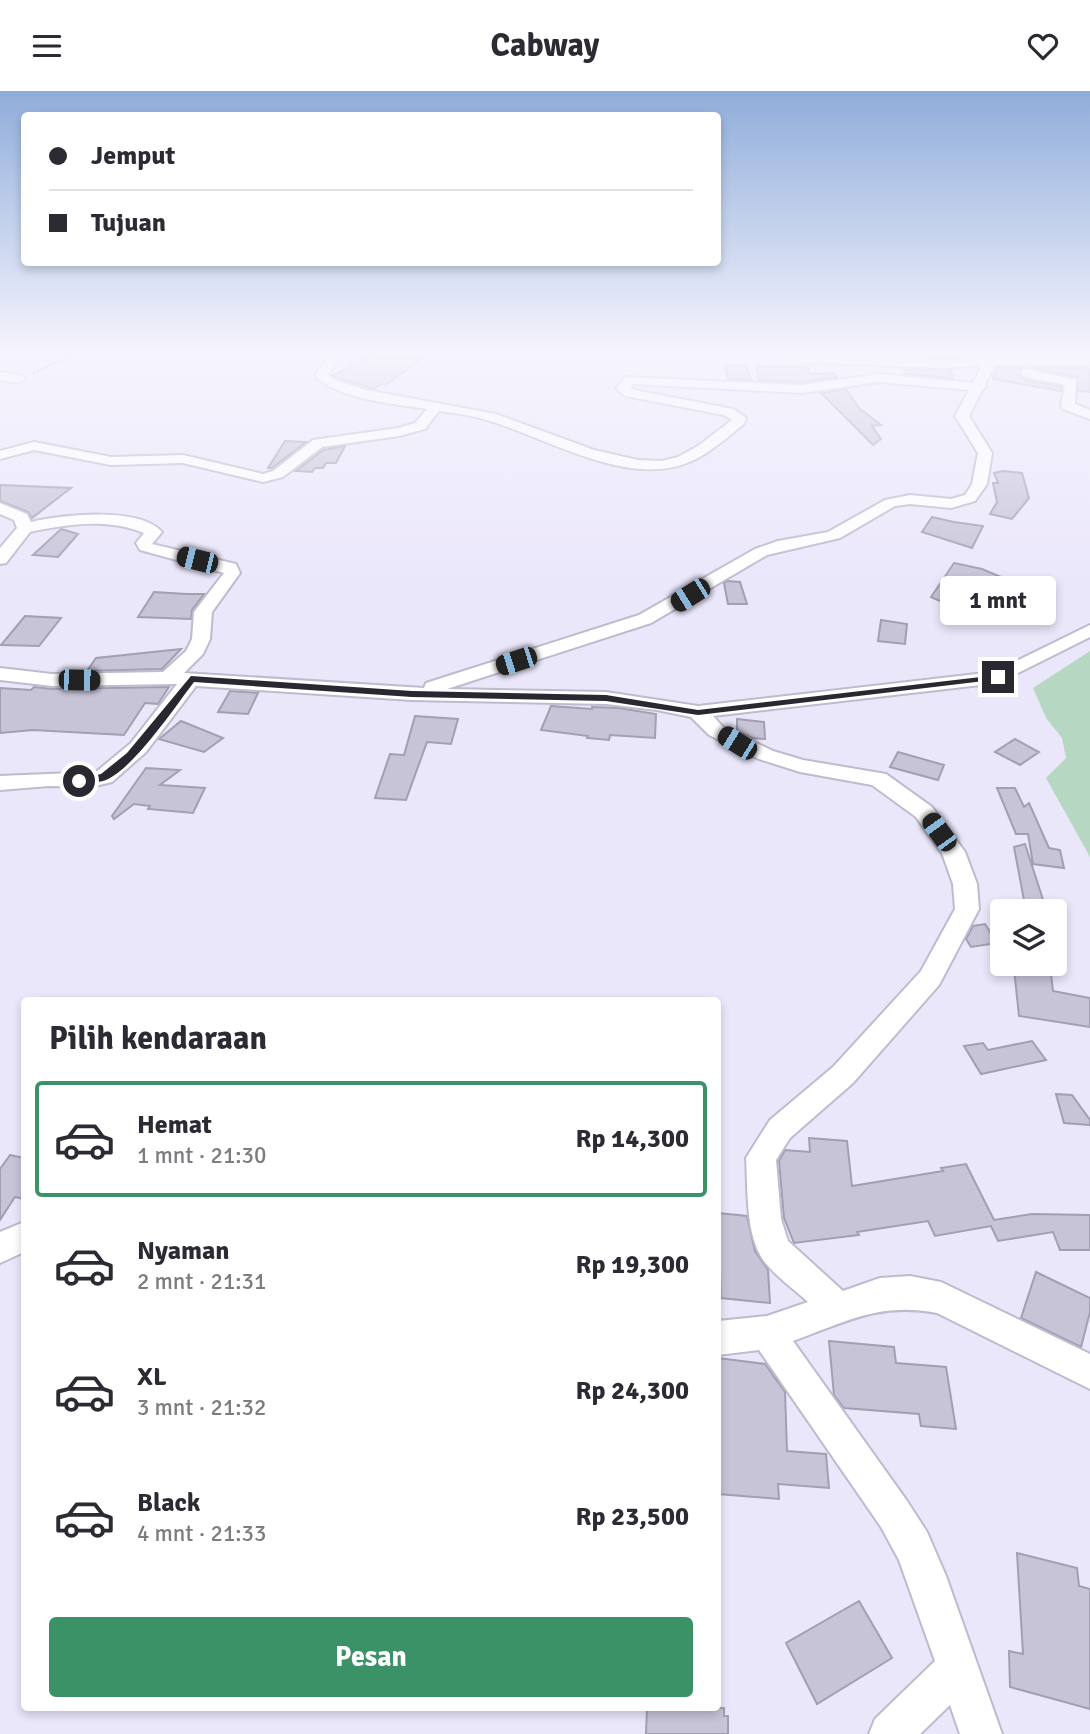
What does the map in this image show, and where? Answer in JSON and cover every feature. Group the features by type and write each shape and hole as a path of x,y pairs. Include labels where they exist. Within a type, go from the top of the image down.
{"street":[{"path":"0,455 34,446 111,461 183,459 263,478 278,474 318,443 393,431"},
{"path":"529,431 618,461 658,466 687,460 726,431"},
{"path":"412,694 668,610 759,553 834,535 852,528 889,503 908,500 946,503 967,499 975,494 985,453 971,431"},
{"path":"0,507 21,517 25,528"},
{"path":"0,559 25,528 75,520 121,523 154,532 145,543 146,547 230,568 232,573 204,612 200,645 168,678"},
{"path":"0,674 52,680 168,678 412,694 606,698 698,712 998,677 1090,630"},
{"path":"0,783 51,779 79,781 104,777 130,755 164,716 191,679"},
{"path":"698,712 716,731 766,755 800,766 878,779 889,785 924,812 953,852 965,884 967,909 930,978 843,1075 780,1129 761,1158 765,1219 775,1250 838,1308"},
{"path":"0,1248 21,1238"},
{"path":"721,1338 767,1333 880,1294 911,1292 941,1298 1090,1373"},
{"path":"767,1333 894,1514 913,1546 981,1734"},
{"path":"890,1734 956,1669"}],"green space":[{"path":"1090,651 1090,857 1046,778 1066,758 1062,738 1046,718 1033,688"}],"building":[{"path":"859,431 875,431 881,439 873,445"},
{"path":"285,441 306,442 272,468 268,468"},
{"path":"345,446 336,463 326,463 323,468 315,468 312,472 296,471 323,450"},
{"path":"994,473 1022,473 1029,498 1012,519 990,514 997,502 993,483 998,483"},
{"path":"0,485 71,488 32,518 28,512 0,501"},
{"path":"932,517 983,526 972,548 922,532"},
{"path":"61,529 78,534 58,557 33,555"},
{"path":"954,563 982,569 1008,580 993,589 996,590 960,610 931,597"},
{"path":"740,582 747,604 728,604 724,583"},
{"path":"154,592 204,594 192,610 191,619 138,617"},
{"path":"25,616 61,618 39,646 1,645"},
{"path":"881,620 907,624 905,644 878,641"},
{"path":"181,649 162,669 87,671 96,658"},
{"path":"34,687 169,687 158,704 145,703 124,735 33,730 0,733 0,688 31,690"},
{"path":"230,691 258,693 248,714 218,712"},
{"path":"551,706 619,708 656,714 655,738 610,735 609,740 541,730"},
{"path":"415,716 458,719 451,744 427,742 406,800 375,798 390,754 404,755"},
{"path":"737,719 764,722 765,739 753,738 737,731"},
{"path":"181,721 223,738 204,752 159,739"},
{"path":"1015,739 1039,752 1020,765 995,752"},
{"path":"898,752 944,765 938,780 890,767"},
{"path":"146,768 180,770 160,785 205,788 193,813 148,809 150,806 134,804 114,819 112,816"},
{"path":"997,788 1015,788 1024,807 1029,803 1049,848 1060,850 1064,868 1033,864 1028,834 1016,834"},
{"path":"1025,844 1043,899 1024,899 1014,847"},
{"path":"985,924 990,932 990,944 971,947 966,939 973,926"},
{"path":"1015,976 1051,976 1053,991 1090,998 1090,1027 1019,1016"},
{"path":"1032,1041 1046,1060 981,1074 964,1046 983,1043 988,1050"},
{"path":"1056,1094 1072,1095 1090,1120 1090,1125 1064,1123"},
{"path":"809,1138 847,1141 852,1186 943,1171 941,1168 966,1164 994,1220 1032,1214 1090,1215 1090,1250 1060,1250 1053,1232 998,1241 991,1226 935,1236 928,1221 857,1232 859,1235 794,1243 784,1218 779,1161 785,1150 810,1152"},
{"path":"10,1155 21,1157 21,1198 15,1197 0,1220 0,1169"},
{"path":"721,1213 747,1216 755,1251 768,1270 770,1303 721,1298"},
{"path":"1036,1272 1090,1298 1090,1312 1081,1347 1021,1318"},
{"path":"829,1341 894,1347 896,1363 946,1367 956,1429 921,1426 919,1414 844,1408 834,1395"},
{"path":"721,1358 765,1364 785,1392 787,1451 826,1454 829,1488 778,1484 779,1499 721,1494"},
{"path":"1017,1553 1077,1568 1079,1586 1090,1589 1090,1709 1010,1687 1009,1651 1023,1654"},
{"path":"859,1601 892,1658 817,1704 786,1643"},
{"path":"721,1708 724,1708 724,1716 728,1716 728,1734 646,1734 647,1711 721,1711"}],"route":[{"path":"79,781 104,777 130,755 164,716 191,679 412,694 606,698 698,712 998,677"}]}
